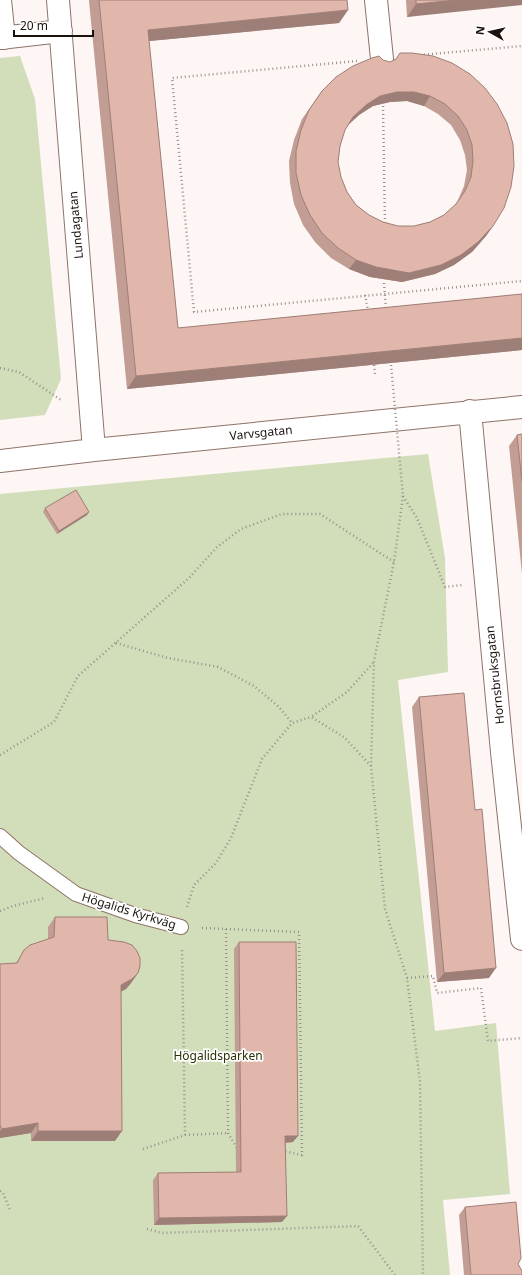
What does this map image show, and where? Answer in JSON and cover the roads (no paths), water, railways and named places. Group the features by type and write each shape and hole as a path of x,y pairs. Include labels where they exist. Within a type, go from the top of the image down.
{"street":[{"path":"0,0 2,38 61,31"},
{"name":"Lundagatan","path":"58,0 94,450"},
{"path":"376,0 382,58"},
{"name":"Varvsgatan","path":"0,462 94,450 470,411 522,407"},
{"name":"Hornsbruksgatan","path":"470,411 522,939"}],"lane":[{"name":"Högalids Kyrkväg","path":"0,836 19,853 76,894 135,915 181,927"}],"park label":[{"name":"Högalidsparken","path":"218,1056"}]}
